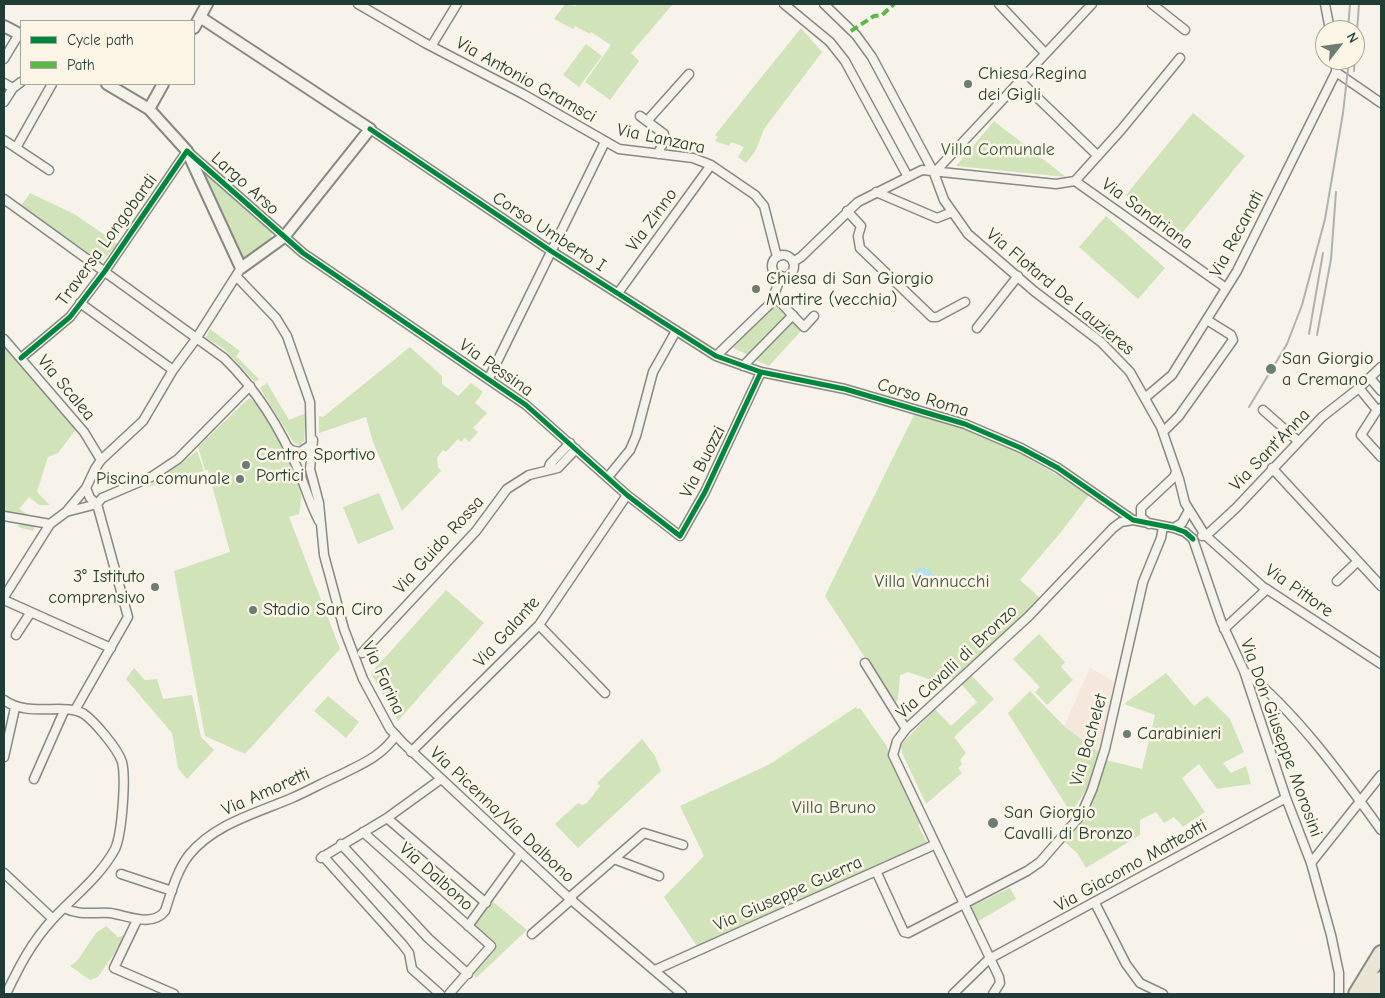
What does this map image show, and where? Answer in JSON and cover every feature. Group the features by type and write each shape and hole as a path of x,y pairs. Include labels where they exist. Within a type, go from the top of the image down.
{"highway":[{"path":"1356,994 1381,954"},
{"path":"1372,994 1381,979"}],"main road":[{"path":"195,26 207,4"},
{"name":"Corso Umberto I","path":"200,18 370,129"},
{"path":"4,26 20,34"},
{"path":"109,85 149,109 187,151"},
{"path":"149,109 162,85"},
{"path":"284,237 370,129"},
{"name":"Largo Arso","path":"187,151 239,273 284,237"}],"street":[{"name":"Via Antonio Gramsci","path":"358,4 523,94 605,142"},
{"name":"Via Antonio Gramsci","path":"432,45 457,4"},
{"path":"784,4 830,42 845,61 908,177"},
{"name":"Via Flotard De Lauzieres","path":"824,4 856,35 872,57 934,173 944,200 968,234 1101,342 1128,368 1146,397 1163,432 1182,492"},
{"path":"999,4 1045,53"},
{"path":"934,173 1090,4"},
{"path":"1152,4 1184,30"},
{"path":"1325,4 1328,20"},
{"path":"4,59 20,34"},
{"name":"Via Sandriana","path":"793,262 801,257 847,211 876,192 926,170 934,173 1056,184 1075,181 1146,101 1180,58"},
{"path":"1336,72 1381,103"},
{"name":"Via Recanati","path":"1146,397 1172,375 1226,288 1336,72"},
{"path":"658,154 664,140 664,134 644,119 689,74"},
{"path":"1019,80 1098,156"},
{"path":"4,83 13,88"},
{"path":"4,102 13,88 20,83"},
{"path":"16,148 51,85"},
{"name":"Corso Umberto I","path":"370,129 551,251 676,331 716,356 743,366"},
{"path":"4,140 49,170"},
{"path":"489,378 605,142"},
{"name":"Via Lanzara","path":"605,142 619,149 693,158 711,165 756,194 764,206 776,257"},
{"name":"Largo Arso","path":"187,151 284,237"},
{"name":"Traversa Longobardi","path":"21,358 70,317 105,271 187,151"},
{"name":"Via Zinno","path":"618,293 711,165"},
{"name":"Via Sandriana","path":"1075,181 1226,288"},
{"path":"876,192 937,218 952,212"},
{"name":"Via Farina","path":"4,199 224,358 266,406 286,444 320,522"},
{"path":"847,211 861,226 858,236 860,248 932,317 937,317 965,302"},
{"name":"Via Pessina","path":"284,237 303,253 526,405 627,496 680,536"},
{"path":"788,256 794,266 790,275 781,276 773,268 776,257 788,256"},
{"path":"111,648 4,598 50,524 66,512 86,488 101,460 143,420 172,370 196,339 239,273"},
{"name":"Via Farina","path":"239,273 276,318 287,336 310,402 313,440 310,469 319,503 324,556 344,629 363,679 396,736 411,752"},
{"path":"716,356 771,303 781,276"},
{"path":"977,328 1018,276"},
{"path":"775,296 804,327 814,316"},
{"path":"80,303 172,370"},
{"path":"743,366 793,315"},
{"path":"1163,432 1179,416 1233,340 1231,335 1207,320"},
{"path":"608,477 630,450 636,436 653,372 676,331"},
{"name":"Via Scalea","path":"4,338 84,432 101,460"},
{"name":"Corso Roma","path":"743,366 761,372 855,392 965,424 1021,448 1058,468 1133,520"},
{"name":"Via Sant'Anna","path":"1193,540 1205,535 1236,508 1322,417 1359,388 1381,367"},
{"name":"Via Buozzi","path":"680,536 705,492 761,372"},
{"path":"1370,378 1381,391"},
{"path":"66,512 97,504 102,498 151,477 178,459 250,386"},
{"path":"1359,388 1379,409 1361,435 1381,457"},
{"path":"1263,410 1298,441"},
{"path":"286,444 291,450 300,452 308,448 313,440"},
{"name":"Via Guido Rossa","path":"362,653 476,531 507,489 529,475 548,470 550,464 573,446"},
{"path":"1272,468 1381,586"},
{"path":"1149,524 1141,517 1141,508 1167,484 1176,472"},
{"path":"1167,484 1182,492 1188,512 1182,523 1174,528"},
{"path":"74,710 128,617 97,504 90,498 86,488"},
{"name":"Via Galante","path":"411,752 539,625 627,496"},
{"name":"Via Pittore","path":"1188,512 1205,535 1267,589 1381,664"},
{"path":"4,516 50,524"},
{"path":"1133,520 1174,528 1185,532 1193,540"},
{"name":"Via Cavalli di Bronzo","path":"993,994 1000,983 893,756 897,741 906,729 1029,616 1114,528 1121,522 1133,520"},
{"name":"Via Bachelet","path":"876,871 904,932 908,933 963,904 1007,884 1040,862 1081,815 1092,790 1105,748 1143,582 1161,538 1163,527"},
{"name":"Via Don Giuseppe Morosini","path":"1193,540 1224,629 1244,671 1286,798 1311,863 1332,935 1339,973 1339,994"},
{"path":"1337,581 1358,561"},
{"path":"1224,629 1267,589"},
{"path":"16,635 31,612"},
{"path":"539,625 605,693"},
{"path":"865,663 906,729"},
{"path":"1244,671 1279,704 1361,802 1381,830"},
{"path":"4,700 14,708 74,710 84,714 120,756 123,774 121,820 116,846 108,860 53,919 22,960 6,994"},
{"path":"4,757 14,708"},
{"path":"34,779 64,710"},
{"name":"Via Amoretti","path":"64,908 75,913 113,914 137,920 164,914 188,856 198,846 228,824 295,797 368,761 386,750 396,736"},
{"name":"Via Picenna/Via Dalbono","path":"411,752 570,899 680,993"},
{"path":"1311,863 1381,775"},
{"path":"440,994 412,969 409,953 403,945 322,857 387,818 441,779"},
{"name":"Via Giacomo Matteotti","path":"953,994 989,960 1286,798"},
{"name":"Via Dalbono","path":"387,818 486,903"},
{"name":"Via Dalbono","path":"363,832 468,926 521,853"},
{"path":"532,934 644,833 683,844"},
{"path":"341,844 428,938 468,974"},
{"name":"Via Giuseppe Guerra","path":"655,970 659,966 934,845"},
{"path":"614,859 659,876"},
{"path":"4,873 53,919"},
{"path":"121,874 172,891"},
{"path":"1095,903 1126,964 1140,983 1163,994"},
{"path":"137,920 114,968 174,994"},
{"path":"449,994 491,946 468,926"}],"shaded area":[{"path":"1090,668 1114,681 1100,753 1064,726"}],"green space":[{"path":"565,4 576,6 577,4 673,4 631,53 639,61 610,100 585,82 611,45 591,32 590,34 575,26 573,29 554,19"},
{"path":"801,28 822,52 764,129 755,152 746,163 738,157 744,147 731,142 729,146 715,141 718,137 715,135"},
{"path":"586,44 602,56 579,87 563,75"},
{"path":"1193,113 1245,156 1178,238 1126,195"},
{"name":"Villa Comunale","path":"994,121 1066,177 956,166"},
{"path":"203,166 272,231 271,239 245,259 242,259 200,168"},
{"path":"30,193 74,214 118,244 101,262 21,206"},
{"path":"1106,216 1165,268 1138,299 1079,247"},
{"path":"774,304 786,317 748,355 733,348"},
{"path":"792,321 801,331 769,366 755,360"},
{"path":"210,329 240,351 236,356 259,379 255,382 224,349 206,338"},
{"path":"4,341 77,428 58,453 48,457 37,492 50,505 39,505 29,497 19,509 38,521 33,531 18,527 19,523 8,519 4,521"},
{"path":"410,347 442,376 442,384 458,396 471,383 483,392 475,403 487,413 473,428 478,432 469,442 465,438 461,442 458,439 446,452 443,450 437,458 438,467 441,471 402,511 373,442 366,417 319,433 319,416 323,417"},
{"path":"267,383 289,420 306,413 304,441 300,445 294,443 260,388"},
{"name":"Stadio San Ciro","path":"249,398 272,426 299,486 301,504 299,514 289,517 340,649 245,754 205,736 174,571 230,552 208,470 205,470 198,447"},
{"name":"Villa Vannucchi","path":"915,413 956,425 1007,446 1090,494 1020,580 1040,598 957,680 952,678 941,683 908,672 900,675 898,699 895,704 825,596"},
{"path":"197,451 204,471 147,487"},
{"path":"379,493 394,529 358,544 343,507"},
{"path":"446,590 484,623 398,721 371,673"},
{"path":"1039,634 1065,662 1061,667 1073,680 1047,705 1035,692 1040,687 1013,659"},
{"path":"134,668 145,680 157,679 163,699 192,695 201,737 214,750 187,779 178,768 172,733 126,679"},
{"path":"1166,673 1194,706 1207,696 1230,719 1244,752 1223,763 1231,773 1246,766 1251,784 1217,789 1199,764 1182,778 1205,812 1183,827 1174,817 1164,823 1156,812 1140,820 1140,835 1086,868 1078,854 1065,842 1089,811 1106,760 1142,769 1155,715 1124,704"},
{"name":"Villa Bruno","path":"971,675 994,699 954,737 966,753 960,760 962,764 958,768 962,773 926,804 902,753 901,745 935,709 951,726 977,702 961,684"},
{"path":"1030,691 1064,726 1100,753 1090,784 1071,813 1008,713"},
{"path":"328,696 359,722 346,738 314,711"},
{"name":"Villa Bruno","path":"856,707 857,709 860,708 886,745 922,823 918,825 928,844 697,946 664,897 704,856 680,806 770,764"},
{"path":"642,739 655,756 661,771 578,848 555,824 578,803 582,805 587,803 600,786 597,783"},
{"path":"1010,888 1016,899 977,922 970,907"},
{"path":"492,901 527,930 476,978 473,972 497,944 475,925"},
{"path":"106,926 118,937 127,935 98,977 90,980 70,966 77,961 96,933"}],"water":[{"path":"924,568 932,571 930,579 917,580 915,569"}],"railway":[{"path":"1349,20 1350,4"},
{"path":"1354,71 1359,4"},
{"path":"1249,407 1287,344 1302,305 1325,219 1343,113 1348,70"},
{"path":"1317,335 1331,259 1336,192"},
{"path":"1309,334 1323,253"}],"marked path":[{"path":"851,31 874,16 882,15 894,4"}],"cycle path":[{"path":"370,129 551,251 716,356 761,372 845,389 965,424 1021,448 1058,468 1133,520 1174,528 1185,532 1193,539"},
{"path":"21,358 70,317 105,271 187,151 303,253 526,405 627,495 680,536 705,492 761,372"}],"place":[{"name":"Chiesa Regina dei Gigli","path":"968,84"},
{"name":"Chiesa di San Giorgio Martire (vecchia)","path":"756,289"},
{"name":"San Giorgio a Cremano","path":"1271,369"},
{"name":"Centro Sportivo Portici","path":"246,465"},
{"name":"Piscina comunale","path":"240,479"},
{"name":"3° Istituto comprensivo","path":"155,587"},
{"name":"Stadio San Ciro","path":"253,610"},
{"name":"Carabinieri","path":"1127,734"},
{"name":"San Giorgio Cavalli di Bronzo","path":"993,823"}]}
